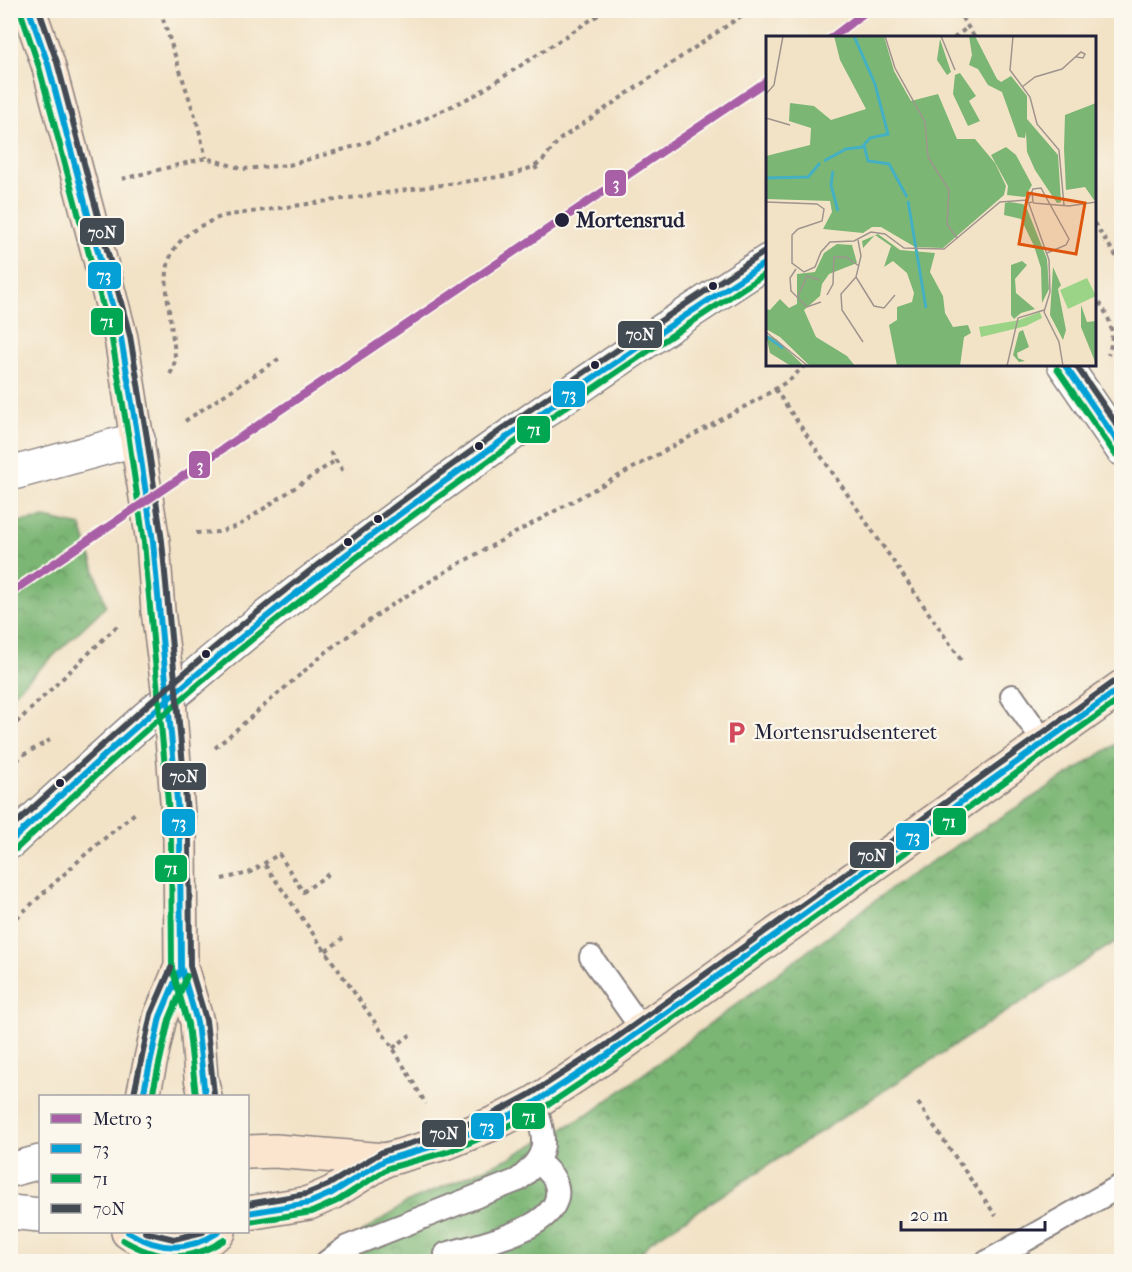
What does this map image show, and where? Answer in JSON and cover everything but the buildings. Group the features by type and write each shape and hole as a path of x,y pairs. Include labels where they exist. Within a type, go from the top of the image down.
{"street":[{"path":"29,10 48,64 121,338 138,439 153,542 158,611 168,688 180,839 181,967 197,1022 201,1078 205,1095"},
{"path":"10,842 111,750 284,602 527,424 766,262"},
{"path":"1065,366 1122,448"},
{"path":"10,474 138,439"},
{"path":"249,1213 309,1203 332,1193 385,1160 474,1132 534,1103 642,1029 1122,687"},
{"path":"143,1095 160,1017 181,967"},
{"path":"249,1152 275,1151 385,1160"},
{"path":"10,1170 39,1162"},
{"path":"10,1212 39,1215"},
{"path":"143,1246 178,1249 206,1241 218,1233"},
{"path":"219,1233 220,1262"}],"lane":[{"path":"1012,696 1044,742"},
{"path":"591,957 642,1029"},
{"path":"327,1262 347,1247 518,1180 539,1162 544,1135 534,1103"},
{"path":"446,1254 534,1226 553,1211 557,1193 554,1179 539,1162"},
{"path":"987,1262 1122,1185"}],"path":[{"path":"160,10 197,122 206,158"},
{"path":"117,180 206,158 234,167 262,168 289,165 366,143 408,127 477,94 606,10"},
{"path":"168,378 174,368 175,354 165,280 168,261 174,247 187,234 223,216 512,175 535,166 544,159 559,140 750,10"},
{"path":"957,10 974,36"},
{"path":"957,36 968,27"},
{"path":"535,166 538,171"},
{"path":"1096,225 1122,265"},
{"path":"1096,297 1105,311 1114,339 1107,359"},
{"path":"185,421 280,358"},
{"path":"213,749 332,648 390,606 455,566 791,380 804,366"},
{"path":"775,389 961,660"},
{"path":"330,452 345,474"},
{"path":"196,532 218,532 238,526 336,460"},
{"path":"10,729 121,622"},
{"path":"10,767 23,754 50,740"},
{"path":"10,924 87,853 141,808"},
{"path":"215,879 240,876 265,864 279,854 303,892 330,873"},
{"path":"265,864 393,1048 431,1113"},
{"path":"326,951 343,938"},
{"path":"393,1048 410,1035"},
{"path":"918,1103 1016,1245"}],"green space":[{"path":"45,518 81,526 106,606 11,696 11,523"},
{"path":"1121,741 1121,938 651,1241 634,1261 330,1262 354,1238 406,1203 509,1158 591,1113 904,879"}],"metro line":[{"name":"3","path":"834,36 868,10"},
{"name":"3","path":"10,593 766,81"}],"transit line":[{"name":"73","path":"29,10 48,64 121,338 138,439 153,542 175,777 180,839 181,967 197,1022 205,1095"},
{"name":"70N","path":"39,10 57,62 130,336 147,438 162,541 184,776 189,839 190,966 206,1020 214,1094"},
{"name":"71","path":"21,13 39,67 112,340 129,440 144,543 171,839 172,968 188,1024 196,1095"},
{"name":"70N","path":"10,829 184,674 305,574 498,432 763,253"},
{"name":"73","path":"10,842 187,683 310,582 503,440 766,262"},
{"name":"71","path":"16,849 194,688 379,540 507,448 766,273"},
{"name":"73","path":"1065,366 1122,448"},
{"name":"70N","path":"1076,366 1122,432"},
{"name":"71","path":"1057,369 1115,454"},
{"name":"70N","path":"249,1204 306,1194 328,1185 382,1152 445,1133 493,1114 529,1095 602,1048 1117,680"},
{"name":"73","path":"249,1213 309,1203 332,1193 385,1160 448,1142 497,1122 534,1103 607,1055 1122,687"},
{"name":"71","path":"249,1222 312,1212 337,1201 389,1168 450,1151 539,1111 612,1062 1122,698"},
{"name":"70N","path":"134,1094 151,1014 171,968"},
{"name":"73","path":"143,1095 160,1017 179,972"},
{"name":"71","path":"152,1095 169,1020 187,976"},
{"name":"73","path":"130,1233 151,1243 174,1247 196,1243 217,1233"},
{"name":"70N","path":"149,1233 174,1239 199,1233"},
{"name":"71","path":"123,1240 149,1252 174,1256 199,1252 224,1240"}],"place":[{"name":"Mortensrud","path":"562,220"},
{"name":"Mortensrudsenteret","path":"736,732"}]}
